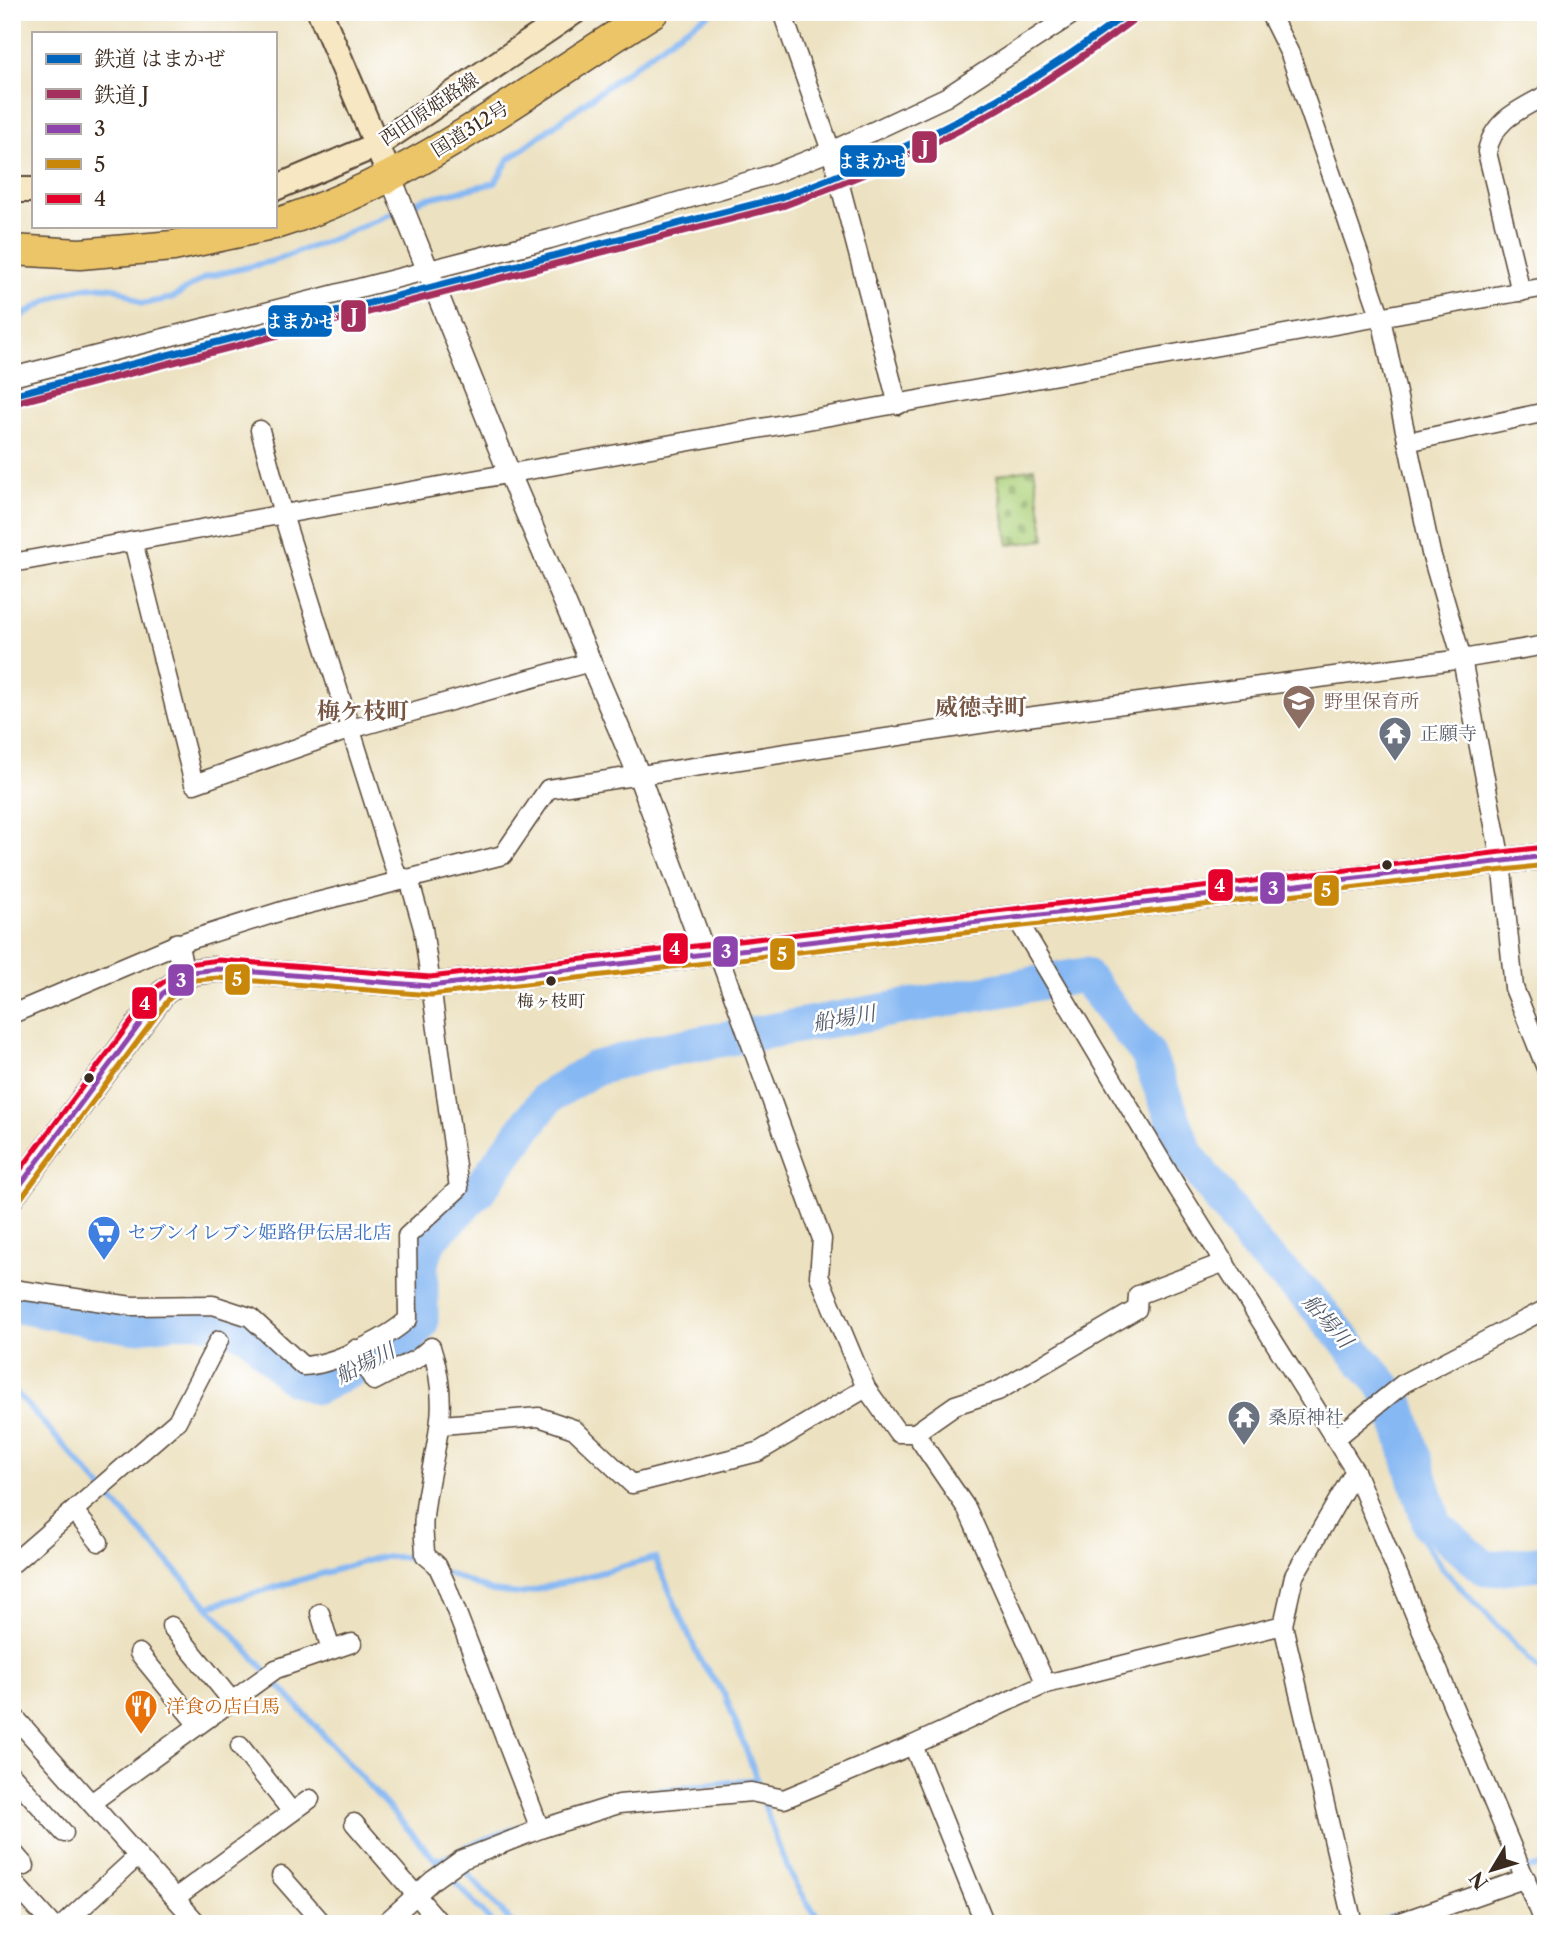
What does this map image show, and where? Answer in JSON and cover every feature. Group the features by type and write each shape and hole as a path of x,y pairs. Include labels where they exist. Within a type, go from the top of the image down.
{"highway":[{"name":"国道312号","path":"276,224 390,176 442,148 653,12"},
{"path":"12,250 80,254 173,246 258,228"}],"main road":[{"path":"320,12 390,176"},
{"name":"西田原姫路線","path":"276,188 377,145 574,12"},
{"path":"12,190 32,190"},
{"path":"12,1196 163,993 192,972 218,969 430,986 1546,856"}],"street":[{"path":"782,12 831,151 898,405"},
{"path":"12,377 563,235 769,175 831,151 946,97 1076,12"},
{"path":"1269,12 1290,54 1381,318 1431,554 1462,659 1501,861 1514,988 1546,1068"},
{"path":"1521,292 1493,186 1487,152 1490,134 1516,112 1546,95"},
{"path":"390,176 510,475 744,1028 822,1239 819,1276 866,1388 898,1433 915,1433 955,1405 998,1391 1137,1309 1138,1295 1225,1262"},
{"path":"12,562 1546,288"},
{"path":"1407,442 1546,412"},
{"path":"260,430 283,515 397,876 409,879"},
{"path":"133,541 194,784 351,729 590,662"},
{"path":"12,1014 177,944 285,910 503,855 548,789 1019,718 1462,659 1546,645"},
{"path":"12,1289 132,1306 213,1305 250,1317 303,1366 319,1365 356,1349 400,1327 408,1319 407,1236 459,1188 423,928 409,879"},
{"path":"1017,919 1225,1262 1336,1437 1354,1471 1544,1924"},
{"path":"177,944 184,976"},
{"path":"1336,1437 1404,1383 1546,1309"},
{"path":"12,1564 177,1421 219,1340"},
{"path":"356,1349 374,1381 418,1358 431,1347 437,1366 442,1425 424,1518 425,1555 437,1565 445,1582 540,1829"},
{"path":"442,1425 539,1417 574,1429 632,1484 758,1452 866,1388"},
{"path":"915,1433 967,1509 1046,1684"},
{"path":"1353,1924 1283,1625 1294,1576 1354,1471"},
{"path":"74,1511 99,1542"},
{"path":"320,1614 331,1650"},
{"path":"384,1924 433,1880 461,1860 540,1829 620,1804 751,1791 784,1799 913,1745 1046,1684 1283,1625"},
{"path":"171,1626 232,1701"},
{"path":"91,1802 269,1674 352,1643"},
{"path":"139,1653 198,1725"},
{"path":"12,1714 198,1924"},
{"path":"913,1745 985,1924"},
{"path":"240,1746 292,1812"},
{"path":"12,1775 64,1833"},
{"path":"175,1898 310,1799"},
{"path":"354,1823 441,1924"},
{"path":"12,1851 25,1866"},
{"path":"64,1924 138,1856"},
{"path":"281,1876 323,1924"},
{"path":"1395,1924 1526,1878"},
{"path":"17,1886 51,1924"}],"green space":[{"path":"1034,468 1045,540 1009,545 997,475"}],"waterway":[{"path":"12,323 47,301 87,288 117,289 142,304 172,298 206,277 273,261 338,237 424,199 495,183 509,159 673,37 712,12"},
{"name":"船場川","path":"12,1305 129,1326 197,1318 249,1333 290,1376 317,1387 407,1342 421,1323 421,1262 430,1239 477,1192 548,1097 593,1069 663,1050 1084,975 1147,1053 1187,1154 1258,1249 1310,1299 1397,1401 1435,1525 1486,1569 1546,1562"},
{"path":"1310,1299 1340,1352 1369,1387 1417,1532 1444,1570 1546,1677"},
{"path":"12,1388 493,1924"},
{"path":"209,1606 380,1557 408,1557 427,1565"},
{"path":"446,1573 492,1591 521,1594 655,1558 700,1660 725,1695 757,1779"},
{"path":"435,1859 451,1856 468,1846 596,1798 757,1779 782,1855 800,1892 824,1924"},
{"path":"460,1865 513,1924"},
{"path":"1524,1870 1546,1865"},
{"path":"1371,1924 1395,1916"}],"rail line":[{"name":"はまかぜ","path":"12,395 782,197 876,160 963,118 1045,70 1129,12"},
{"name":"J","path":"14,403 785,205 880,168 967,126 1050,78 1134,19"}],"transit line":[{"name":"4","path":"12,1181 157,987 188,964 219,960 430,977 1545,847"},
{"name":"3","path":"12,1196 163,993 192,972 218,969 430,986 1546,856"},
{"name":"5","path":"19,1201 169,999 195,980 218,978 431,995 1546,865"}],"place":[{"name":"野里保育所","path":"1299,731"},
{"name":"正願寺","path":"1395,763"},
{"name":"梅ヶ枝町","path":"551,981"},
{"name":"セブンイレブン姫路伊伝居北店","path":"104,1262"},
{"name":"桑原神社","path":"1244,1447"},
{"name":"洋食の店白馬","path":"141,1736"}],"district":[{"name":"威徳寺町","path":"981,707"},
{"name":"梅ケ枝町","path":"363,711"}]}
